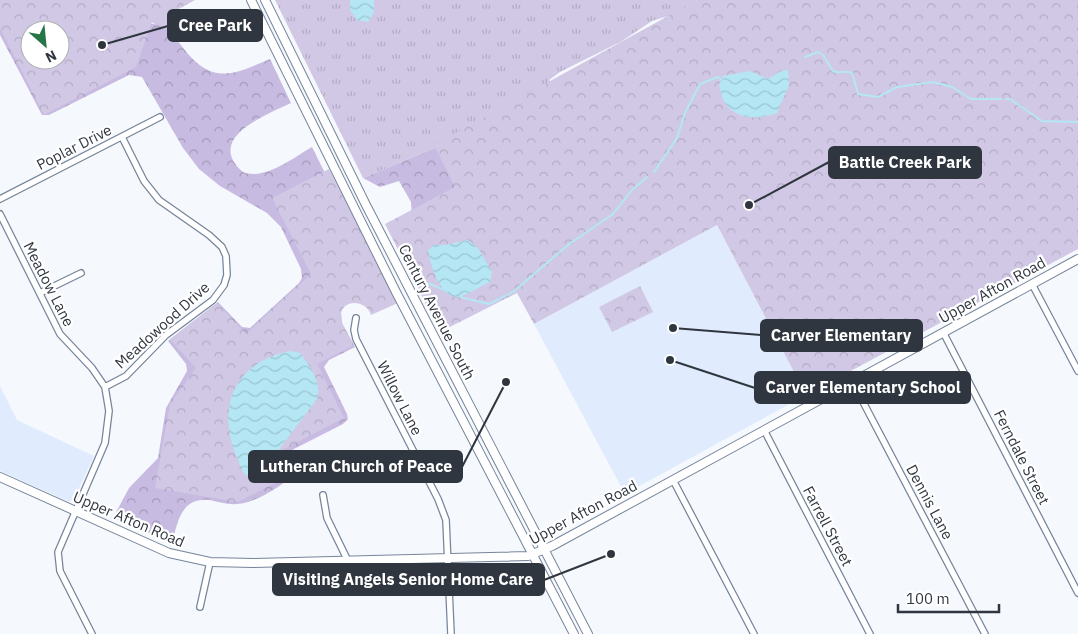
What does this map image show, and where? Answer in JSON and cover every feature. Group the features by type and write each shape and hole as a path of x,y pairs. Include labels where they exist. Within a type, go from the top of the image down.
{"main road":[{"name":"Century Avenue South","path":"251,0 384,268 574,634"},
{"name":"Century Avenue South","path":"265,0 366,205 588,634"},
{"name":"Upper Afton Road","path":"0,477 160,550 210,562 348,561 532,555 1078,259"}],"street":[{"name":"Poplar Drive","path":"0,199 160,117"},
{"name":"Meadowood Drive","path":"105,388 126,376 166,336 212,300 224,285 227,275 226,256 222,247 209,235 159,200 144,181 122,137"},
{"name":"Meadow Lane","path":"0,214 60,334 92,368 105,388 109,411 105,443 60,543 57,562 92,634"},
{"path":"40,294 80,273"},
{"path":"1032,284 1078,371"},
{"name":"Willow Lane","path":"356,318 354,330 356,339 438,499 446,520 450,634"},
{"name":"Ferndale Street","path":"943,332 1078,593"},
{"name":"Dennis Lane","path":"852,381 985,634"},
{"name":"Farrell Street","path":"764,430 870,634"},
{"path":"673,480 754,634"},
{"path":"322,495 327,518 348,561"},
{"path":"200,607 210,562"}],"shaded area":[{"path":"717,225 806,395 625,494 534,324"},
{"path":"0,386 17,420 94,456 73,501 67,501 0,471"}],"green space":[{"path":"0,0 160,25 173,36 194,60 204,68 214,72 224,74 234,72 270,59 291,103 267,114 243,129 234,138 231,149 233,160 243,172 261,173 279,167 312,147 326,175 307,363 341,312 342,323 355,347 329,360 324,367 348,419 343,424 292,450 290,454 296,468 295,474 268,493 244,503 227,504 200,500 187,506 179,519 172,543 113,518 129,488 158,458 166,408 187,371 186,364 168,341 218,302 242,327 250,328 299,283 302,278 301,269 281,227 267,213 220,186 199,169 183,148 142,77 129,75 49,115 42,115 0,35"},
{"path":"0,0 192,0 153,19 136,67 44,115 21,70 70,70 70,20 20,20 20,68 0,28"},
{"path":"179,0 195,0 175,11 167,22 169,31 149,21"},
{"path":"275,0 350,0 350,10 374,12 374,0 697,0 681,12 652,21 622,41 560,72 549,80 557,89 442,145 363,178"},
{"path":"697,0 1078,0 1078,249 806,395 717,225 534,324 517,293 440,332 385,224 455,187 434,145"},
{"path":"442,145 505,191 412,218 411,202 399,181 380,187 363,178"},
{"path":"329,169 398,303 371,315 368,309 358,303 352,303 343,308 341,320 354,345 317,364 344,418 284,449 295,473 238,502 155,488 170,404 196,368 170,339 217,303 246,334 311,274 272,198"},
{"path":"640,286 653,312 612,332 599,307"}],"water":[{"path":"350,0 374,0 374,12 368,22 357,20 350,10"},
{"path":"788,70 789,85 777,113 764,117 743,116 731,110 726,104 719,85 723,76 750,71 768,79 781,71"},
{"path":"468,240 478,248 492,272 490,282 461,296 451,296 437,279 428,251 433,245 445,245"},
{"path":"291,351 300,353 311,369 318,386 317,399 262,472 255,477 249,477 241,467 230,437 228,419 230,403 235,388 244,375 256,364 272,356"}],"waterway":[{"path":"805,57 818,52 823,55 833,71 852,73 858,94 878,97 897,87 933,82 952,87 971,99 1001,99"},
{"path":"654,172 677,138 685,113 700,84 718,77 723,81"},
{"path":"1006,99 1010,99 1042,121 1078,122"},
{"path":"460,297 489,304 513,292 568,245 613,214 632,190 647,177"},
{"path":"418,283 430,284 447,291"}],"place":[{"name":"Cree Park","path":"102,45"},
{"name":"Battle Creek Park","path":"749,205"},
{"name":"Carver Elementary","path":"673,328"},
{"name":"Carver Elementary School","path":"670,360"},
{"name":"Lutheran Church of Peace","path":"506,382"},
{"name":"Visiting Angels Senior Home Care","path":"611,554"}]}
